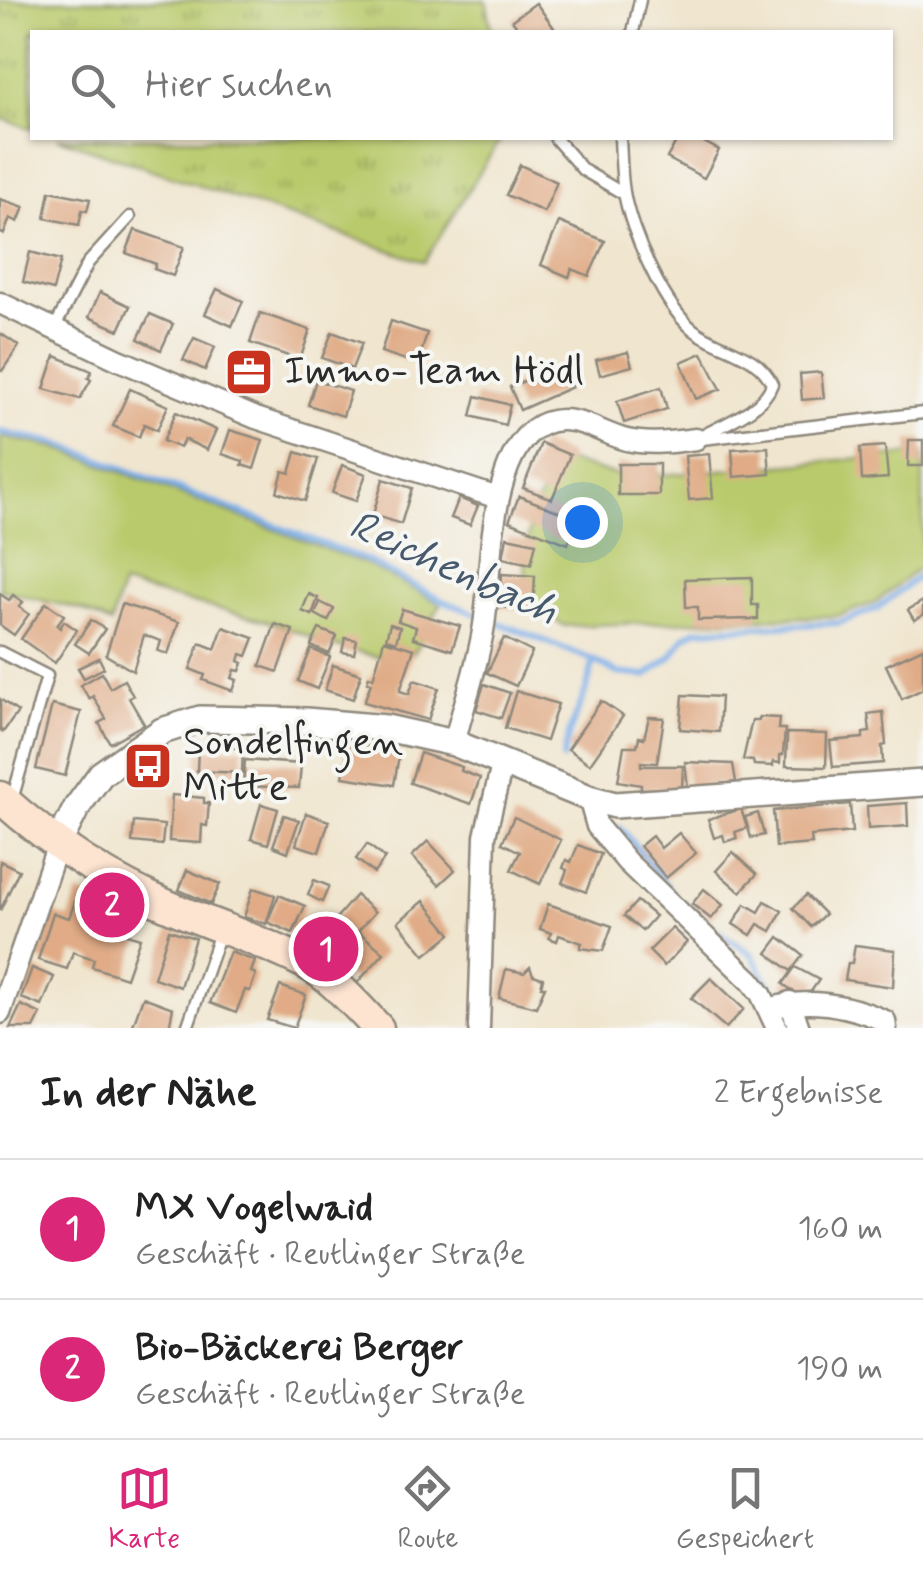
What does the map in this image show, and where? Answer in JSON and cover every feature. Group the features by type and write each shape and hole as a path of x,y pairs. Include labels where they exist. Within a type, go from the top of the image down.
{"main road":[{"path":"4,802 98,872 306,963 378,1028"}],"street":[{"path":"0,303 119,360 256,418 498,498"},
{"path":"454,743 484,621 488,556 498,498 513,453 540,426 562,420 628,440 696,440"},
{"path":"0,1013 58,844 76,807 162,731 200,719 306,721 386,728 454,743 590,798 615,804 923,783"},
{"path":"479,1028 485,836 503,761"},
{"path":"590,798 597,826 627,862 750,980 778,1013 799,1028"},
{"path":"778,1013 857,1008 885,1021 886,1028"}],"lane":[{"path":"633,30 640,0"},
{"path":"557,140 583,170 624,194"},
{"path":"620,140 624,194 641,246 678,316 698,333 766,370 772,384 756,405 696,440"},
{"path":"55,328 88,262 130,217"},
{"path":"696,440 923,413"},
{"path":"0,652 47,676 16,794 4,802"},
{"path":"187,1028 222,929"}],"green space":[{"path":"0,0 486,0 492,30 30,30 30,128 0,118"},
{"path":"64,140 500,140 424,262"},
{"path":"0,437 55,447 366,564 441,604 414,653 390,660 330,645 278,624 122,585 111,624 82,610 0,590"},
{"path":"923,453 923,565 875,603 838,616 565,626 526,604 525,558 531,518 556,458 626,478"}],"building":[{"path":"536,3 556,30 520,30 512,20"},
{"path":"677,140 700,140 719,150 704,178 667,158"},
{"path":"520,165 557,182 544,212 506,195"},
{"path":"50,191 90,199 87,211 82,210 79,225 45,218"},
{"path":"0,199 24,207 18,222 10,218 4,234 0,233"},
{"path":"559,222 605,241 589,276 572,269 569,277 541,265"},
{"path":"135,230 184,247 173,276 154,269 156,264 126,253"},
{"path":"30,252 61,260 53,290 23,282"},
{"path":"217,289 243,301 232,326 205,314"},
{"path":"100,292 130,306 119,330 89,317"},
{"path":"260,313 310,330 300,360 250,343"},
{"path":"150,314 173,324 161,350 138,339"},
{"path":"391,321 427,333 418,364 381,352"},
{"path":"332,332 362,343 352,369 322,358"},
{"path":"0,333 19,346 2,371 0,370"},
{"path":"194,338 215,347 205,370 183,360"},
{"path":"628,352 632,366 600,375 596,360"},
{"path":"702,353 721,389 696,399 681,362"},
{"name":"Immo-Team Hödl","path":"236,355 269,364 262,389 229,380"},
{"path":"55,356 92,371 80,399 44,389"},
{"path":"562,365 572,387 520,410 510,387"},
{"path":"821,372 824,398 802,400 800,374"},
{"path":"316,380 351,391 343,416 308,405"},
{"path":"661,387 667,409 624,423 617,401"},
{"path":"130,389 168,406 157,430 144,424 139,437 113,426"},
{"path":"476,396 510,405 505,425 471,416"},
{"path":"176,412 216,430 207,450 184,439 180,448 163,441"},
{"path":"230,430 263,440 254,469 222,454"},
{"path":"909,440 923,440 923,466 908,466"},
{"path":"541,443 570,455 552,499 523,488"},
{"path":"885,446 888,478 862,480 860,448"},
{"path":"768,447 770,474 734,477 732,449"},
{"path":"296,452 318,459 305,501 277,492 283,471 290,473"},
{"path":"709,454 713,498 689,500 685,456"},
{"path":"618,464 659,464 659,495 618,495"},
{"path":"342,465 366,474 356,501 332,493"},
{"path":"383,479 412,488 401,524 373,515"},
{"path":"519,496 578,519 568,544 509,521"},
{"path":"459,498 478,506 470,525 451,518"},
{"path":"507,537 536,543 531,564 503,558"},
{"path":"502,574 535,576 533,610 500,607"},
{"path":"752,577 752,605 758,605 758,619 698,620 698,607 686,607 685,579"},
{"path":"0,594 9,600 13,595 23,602 19,607 29,614 14,635 0,625"},
{"path":"309,594 318,598 312,615 302,611"},
{"path":"923,601 923,615 914,620 908,610"},
{"path":"320,602 334,609 328,621 315,614"},
{"path":"46,603 64,615 57,625 60,628 64,621 77,630 55,663 21,639"},
{"path":"122,604 179,622 168,654 158,651 161,641 144,635 133,671 106,655"},
{"path":"402,609 460,626 452,650 413,638 416,627 398,621"},
{"path":"91,620 105,629 89,653 75,644"},
{"path":"275,624 293,630 278,672 260,666"},
{"path":"390,624 400,627 396,642 386,639"},
{"path":"223,627 254,638 247,656 241,654 239,661 243,663 232,678 237,680 233,691 203,680 205,675 190,669 200,643 215,649"},
{"path":"319,629 337,636 329,654 311,646"},
{"path":"345,638 357,640 354,654 342,652"},
{"path":"504,638 532,652 516,686 487,673"},
{"path":"384,640 414,649 400,691 409,694 414,680 439,688 428,720 364,702 371,683 367,682 369,676 373,678"},
{"path":"923,648 923,689 902,699 886,665"},
{"path":"311,649 330,657 317,689 298,681"},
{"path":"99,658 104,668 84,678 78,668"},
{"path":"333,665 361,674 353,699 325,690"},
{"path":"102,673 110,688 124,680 144,724 110,743 99,723 106,719 93,696 89,699 81,685"},
{"path":"484,684 510,693 501,718 476,710"},
{"path":"516,691 558,704 546,741 505,728"},
{"path":"683,695 721,697 719,732 680,729"},
{"path":"0,699 18,712 3,732 0,729"},
{"path":"601,701 623,716 590,764 568,749"},
{"path":"52,705 81,712 65,776 36,769"},
{"path":"883,712 883,763 833,767 830,741 863,738 863,733 870,732 868,714"},
{"path":"649,717 664,718 657,763 641,762 641,766 683,766 682,789 641,789 641,785 618,781 624,746 637,746 639,737 644,738"},
{"path":"779,718 778,729 785,729 783,755 780,763 773,762 773,766 743,760 752,720"},
{"path":"787,733 827,734 826,767 786,766"},
{"path":"349,742 390,749 390,753 399,755 394,785 343,777"},
{"path":"198,747 243,748 242,773 197,771"},
{"path":"420,753 462,767 461,771 480,778 471,804 410,783"},
{"path":"245,760 301,764 299,788 243,786"},
{"path":"685,762 733,764 736,782 688,788"},
{"path":"172,795 204,798 204,803 209,803 201,843 169,841"},
{"path":"907,803 908,826 868,829 867,806"},
{"path":"261,804 278,809 268,844 251,839"},
{"path":"850,804 852,832 811,836 812,844 776,847 773,811"},
{"path":"741,809 747,828 735,832 737,838 725,842 723,835 714,838 708,819"},
{"path":"306,813 329,821 319,852 296,845"},
{"path":"758,813 764,835 751,838 745,817"},
{"path":"284,815 299,820 288,852 273,846"},
{"path":"514,817 561,840 540,884 511,870 520,852 502,843"},
{"path":"134,822 164,825 162,845 132,842"},
{"path":"679,833 696,853 666,878 640,846 652,836 661,848"},
{"path":"428,841 455,870 439,885 412,856"},
{"path":"367,844 385,858 374,873 356,859"},
{"path":"578,845 601,854 586,892 562,883 566,860 571,862"},
{"path":"733,852 757,874 740,892 716,871"},
{"path":"0,861 19,870 0,911"},
{"path":"187,870 220,884 211,904 179,890"},
{"path":"314,880 329,886 322,902 308,895"},
{"path":"253,888 275,895 266,924 244,917"},
{"path":"704,889 723,905 711,919 692,904"},
{"path":"78,893 112,904 105,927 140,938 126,978 92,967 94,959 73,952 67,969 38,960 53,913 69,918"},
{"path":"279,895 305,906 293,933 267,922"},
{"path":"356,895 375,912 358,931 384,953 357,983 313,945"},
{"path":"806,895 825,914 811,927 793,908"},
{"path":"424,901 451,934 425,955 398,922"},
{"path":"637,901 655,916 642,931 624,916"},
{"path":"765,901 782,911 771,931 758,924 751,935 733,924 745,904 759,912"},
{"path":"548,904 612,926 603,951 580,948 582,943 559,935 557,941 549,938 551,933 540,929"},
{"path":"672,928 687,942 664,966 649,951"},
{"path":"169,930 195,938 180,987 154,978"},
{"path":"779,937 803,955 791,971 767,953"},
{"path":"855,945 895,950 893,987 845,980"},
{"path":"230,952 255,961 251,972 256,974 250,991 245,990 236,1013 210,1003"},
{"path":"530,967 533,975 543,978 541,987 545,987 536,1007 499,998 506,969 524,973"},
{"path":"795,967 819,980 805,1000 783,984"},
{"path":"32,968 54,977 42,1006 21,998"},
{"path":"711,978 744,1009 726,1028 691,998"},
{"path":"280,986 306,995 294,1028 267,1020"},
{"path":"143,997 173,1008 169,1028 132,1028"},
{"path":"21,1005 41,1014 34,1028 10,1028"}],"waterway":[{"name":"Reichenbach","path":"0,432 56,443 366,560 441,600 617,673 646,676 696,630 839,623 878,608 923,573"},
{"path":"563,759 593,661"},
{"path":"620,827 674,895"},
{"path":"684,903 752,954 780,1004"}],"place":[{"name":"Immo-Team Hödl","path":"249,372"},
{"name":"Sondelfingen Mitte","path":"148,766"},
{"name":"Bio-Bäckerei Berger","path":"112,905"},
{"name":"MX Vogelwaid","path":"326,949"}]}
